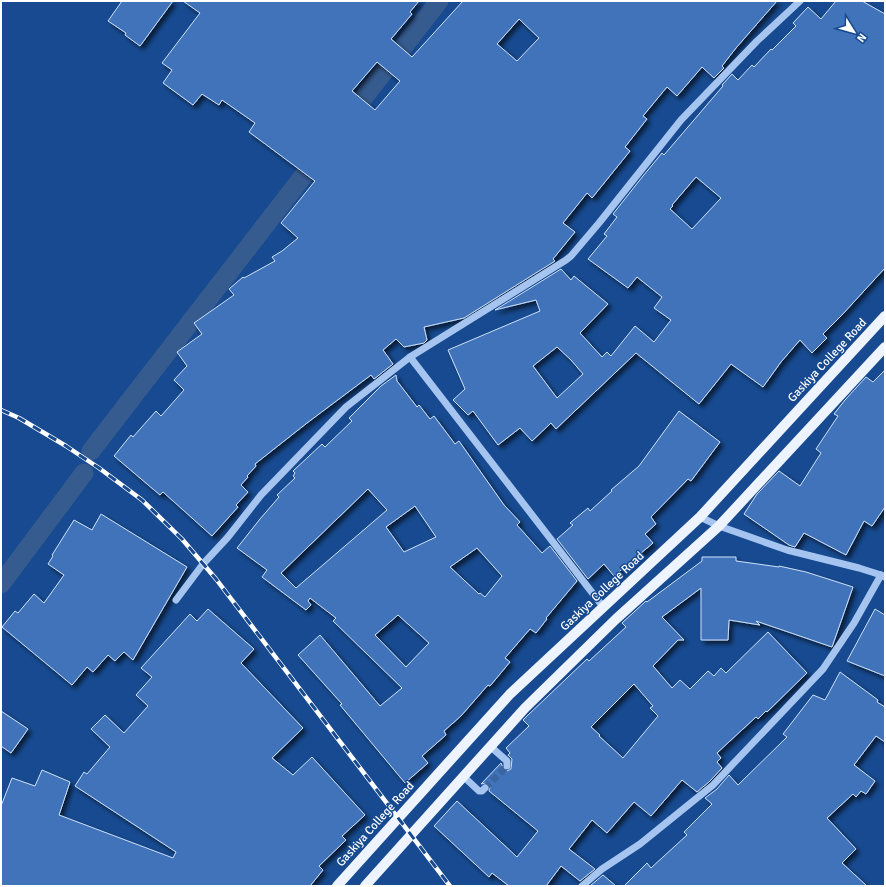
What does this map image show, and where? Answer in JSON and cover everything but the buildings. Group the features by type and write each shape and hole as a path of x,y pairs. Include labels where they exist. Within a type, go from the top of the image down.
{"main road":[{"name":"Gaskiya College Road","path":"337,886 510,694 700,517 885,316"},
{"path":"366,886 526,708 616,619 719,526 885,347"}],"street":[{"path":"176,600 203,564 228,537 261,495 346,408 410,357 571,256 599,224 681,120 757,41 800,1"},
{"path":"410,357 604,608"},
{"path":"582,886 602,869 640,844 713,785 823,669 883,576 787,550 719,526 700,517"},
{"path":"491,747 508,761 507,766"},
{"path":"464,777 479,791 482,791 485,788"}],"waterway":[{"path":"347,119 439,1"},
{"path":"91,451 321,153"},
{"path":"1,584 84,473"}],"tunnel":[{"path":"485,788 507,766"}],"railway":[{"path":"1,410 19,418 99,468 142,500 182,539 216,579 450,886"}]}
